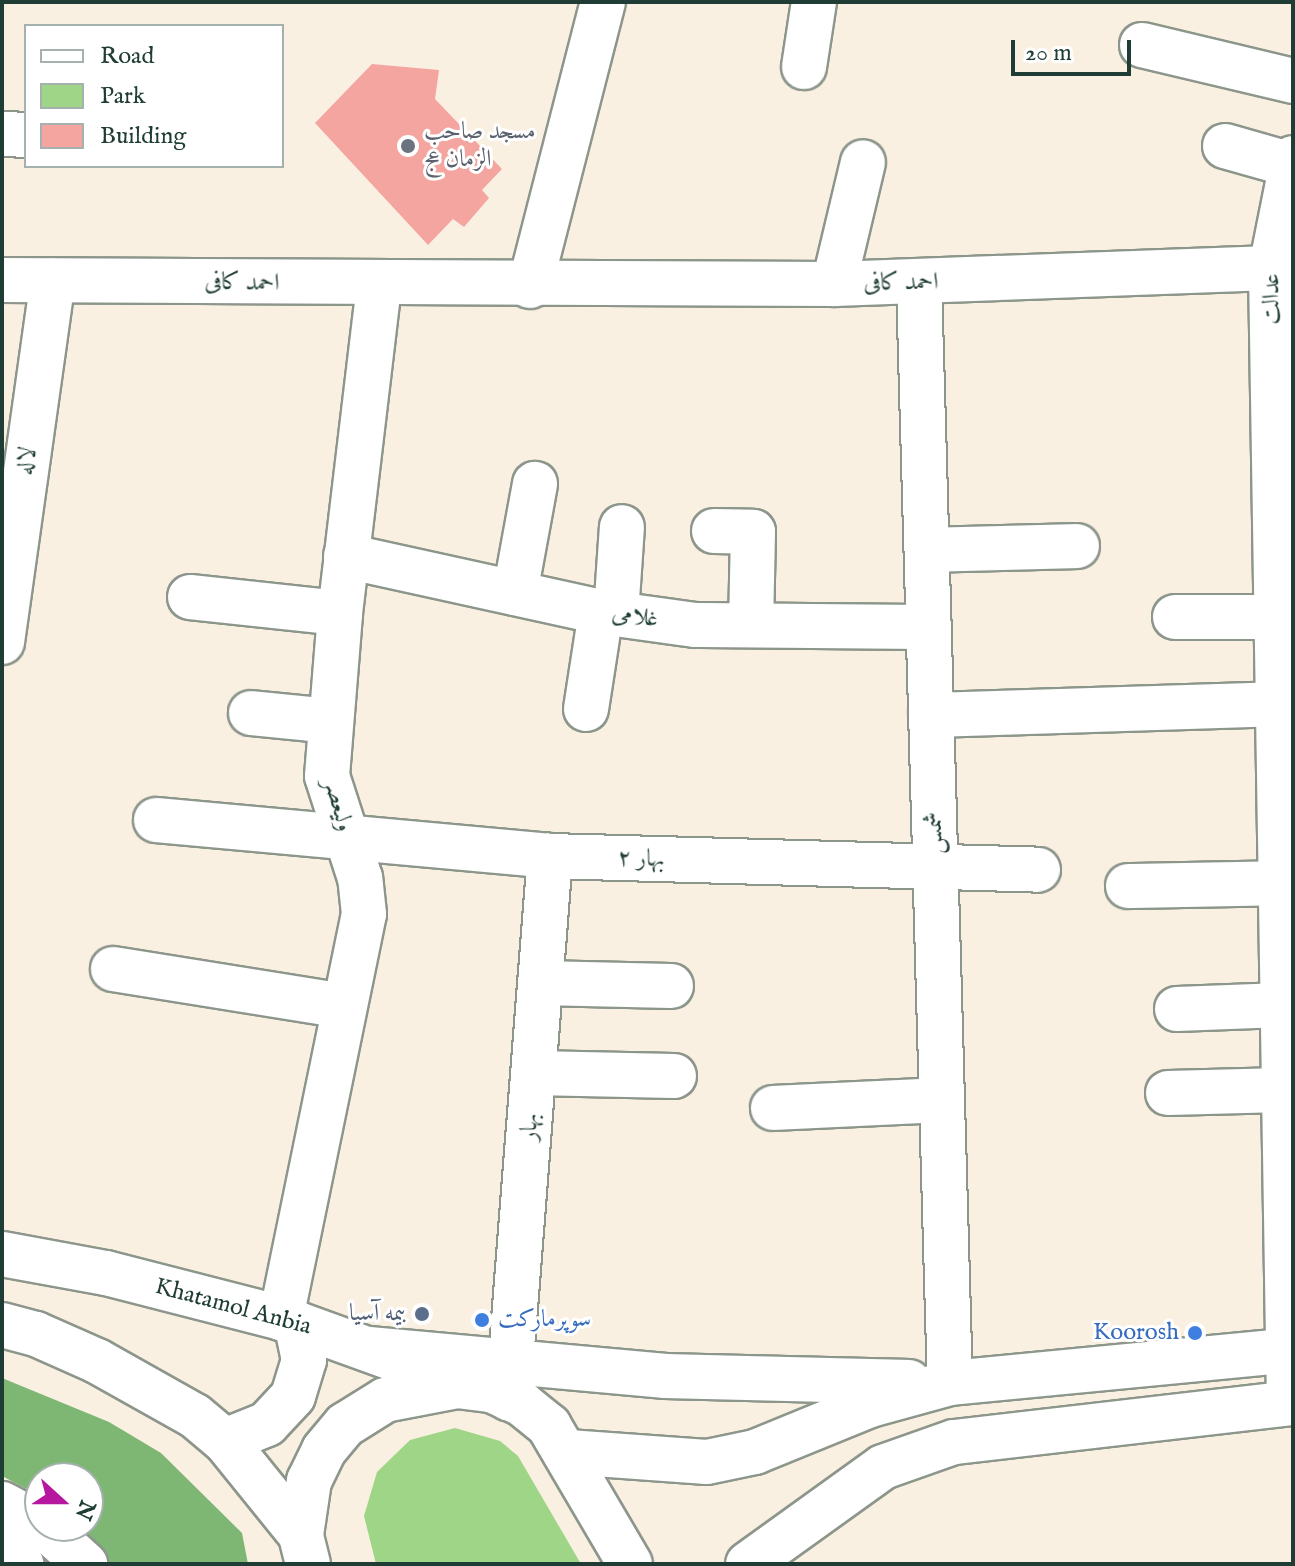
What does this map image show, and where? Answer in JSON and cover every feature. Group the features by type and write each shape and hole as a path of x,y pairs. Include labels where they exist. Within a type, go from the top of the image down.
{"street":[{"path":"530,286 603,2"},
{"path":"804,67 814,2"},
{"path":"1142,45 1293,81"},
{"path":"2,134 24,135"},
{"path":"1225,146 1292,161"},
{"name":"عدالت","path":"1291,1403 1283,1090 1271,268 1292,161"},
{"path":"834,284 863,162"},
{"name":"احمد کافی","path":"2,280 530,286 834,284 1271,268"},
{"name":"لاله","path":"2,642 53,281"},
{"name":"شمس","path":"919,283 950,1383"},
{"name":"ولیعصر","path":"288,1320 344,1006 364,914 360,878 327,776 346,556 379,285"},
{"path":"515,593 535,484"},
{"path":"586,709 608,613 622,527"},
{"path":"714,531 753,532 751,625"},
{"path":"927,550 1077,546"},
{"name":"غلامی","path":"346,556 608,613 695,625 929,627"},
{"path":"190,597 340,613"},
{"path":"1175,617 1276,617"},
{"path":"931,715 1277,704"},
{"path":"251,713 331,721"},
{"name":"بهار ۲","path":"156,820 550,856 936,870 1038,870"},
{"name":"بهار","path":"510,1380 550,856"},
{"path":"1128,886 1281,883"},
{"path":"113,969 344,1006"},
{"path":"540,983 671,986"},
{"path":"1177,1009 1282,1005"},
{"path":"534,1073 674,1076"},
{"path":"1168,1093 1283,1090"},
{"path":"773,1108 942,1100"},
{"name":"Khatamol Anbia","path":"2,1254 106,1273 288,1320 369,1349 457,1386"},
{"path":"225,1441 267,1424 293,1396 304,1360 288,1320"},
{"path":"2,1325 36,1334 153,1390 225,1441 298,1554"},
{"path":"568,1452 707,1462 755,1452 870,1405 950,1383 1290,1332"},
{"path":"369,1349 510,1380 568,1452 630,1564"},
{"path":"298,1554 309,1481 345,1425 385,1400 457,1386 510,1380 666,1376 950,1383"},
{"path":"748,1564 883,1467 954,1442 1291,1403"},
{"path":"2,1504 24,1516"},
{"path":"772,1564 810,1518"},
{"path":"61,1542 85,1564"},
{"path":"2,1550 21,1564"}],"green space":[{"path":"2,1378 109,1422 161,1453 242,1533 248,1564 111,1564 89,1542 104,1542 104,1462 24,1462 24,1488 2,1476"},
{"path":"455,1428 500,1441 518,1456 581,1564 376,1564 364,1516 377,1472 410,1440"}],"building":[{"name":"مسجد صاحب الزمان عج","path":"372,64 439,70 435,99 502,169 482,190 489,198 464,227 453,219 428,245 315,123"}],"place":[{"name":"مسجد صاحب الزمان عج","path":"408,146"},
{"name":"بیمه آسیا","path":"422,1314"},
{"name":"سوپرمارکت","path":"482,1320"},
{"name":"Koorosh","path":"1195,1333"}]}
